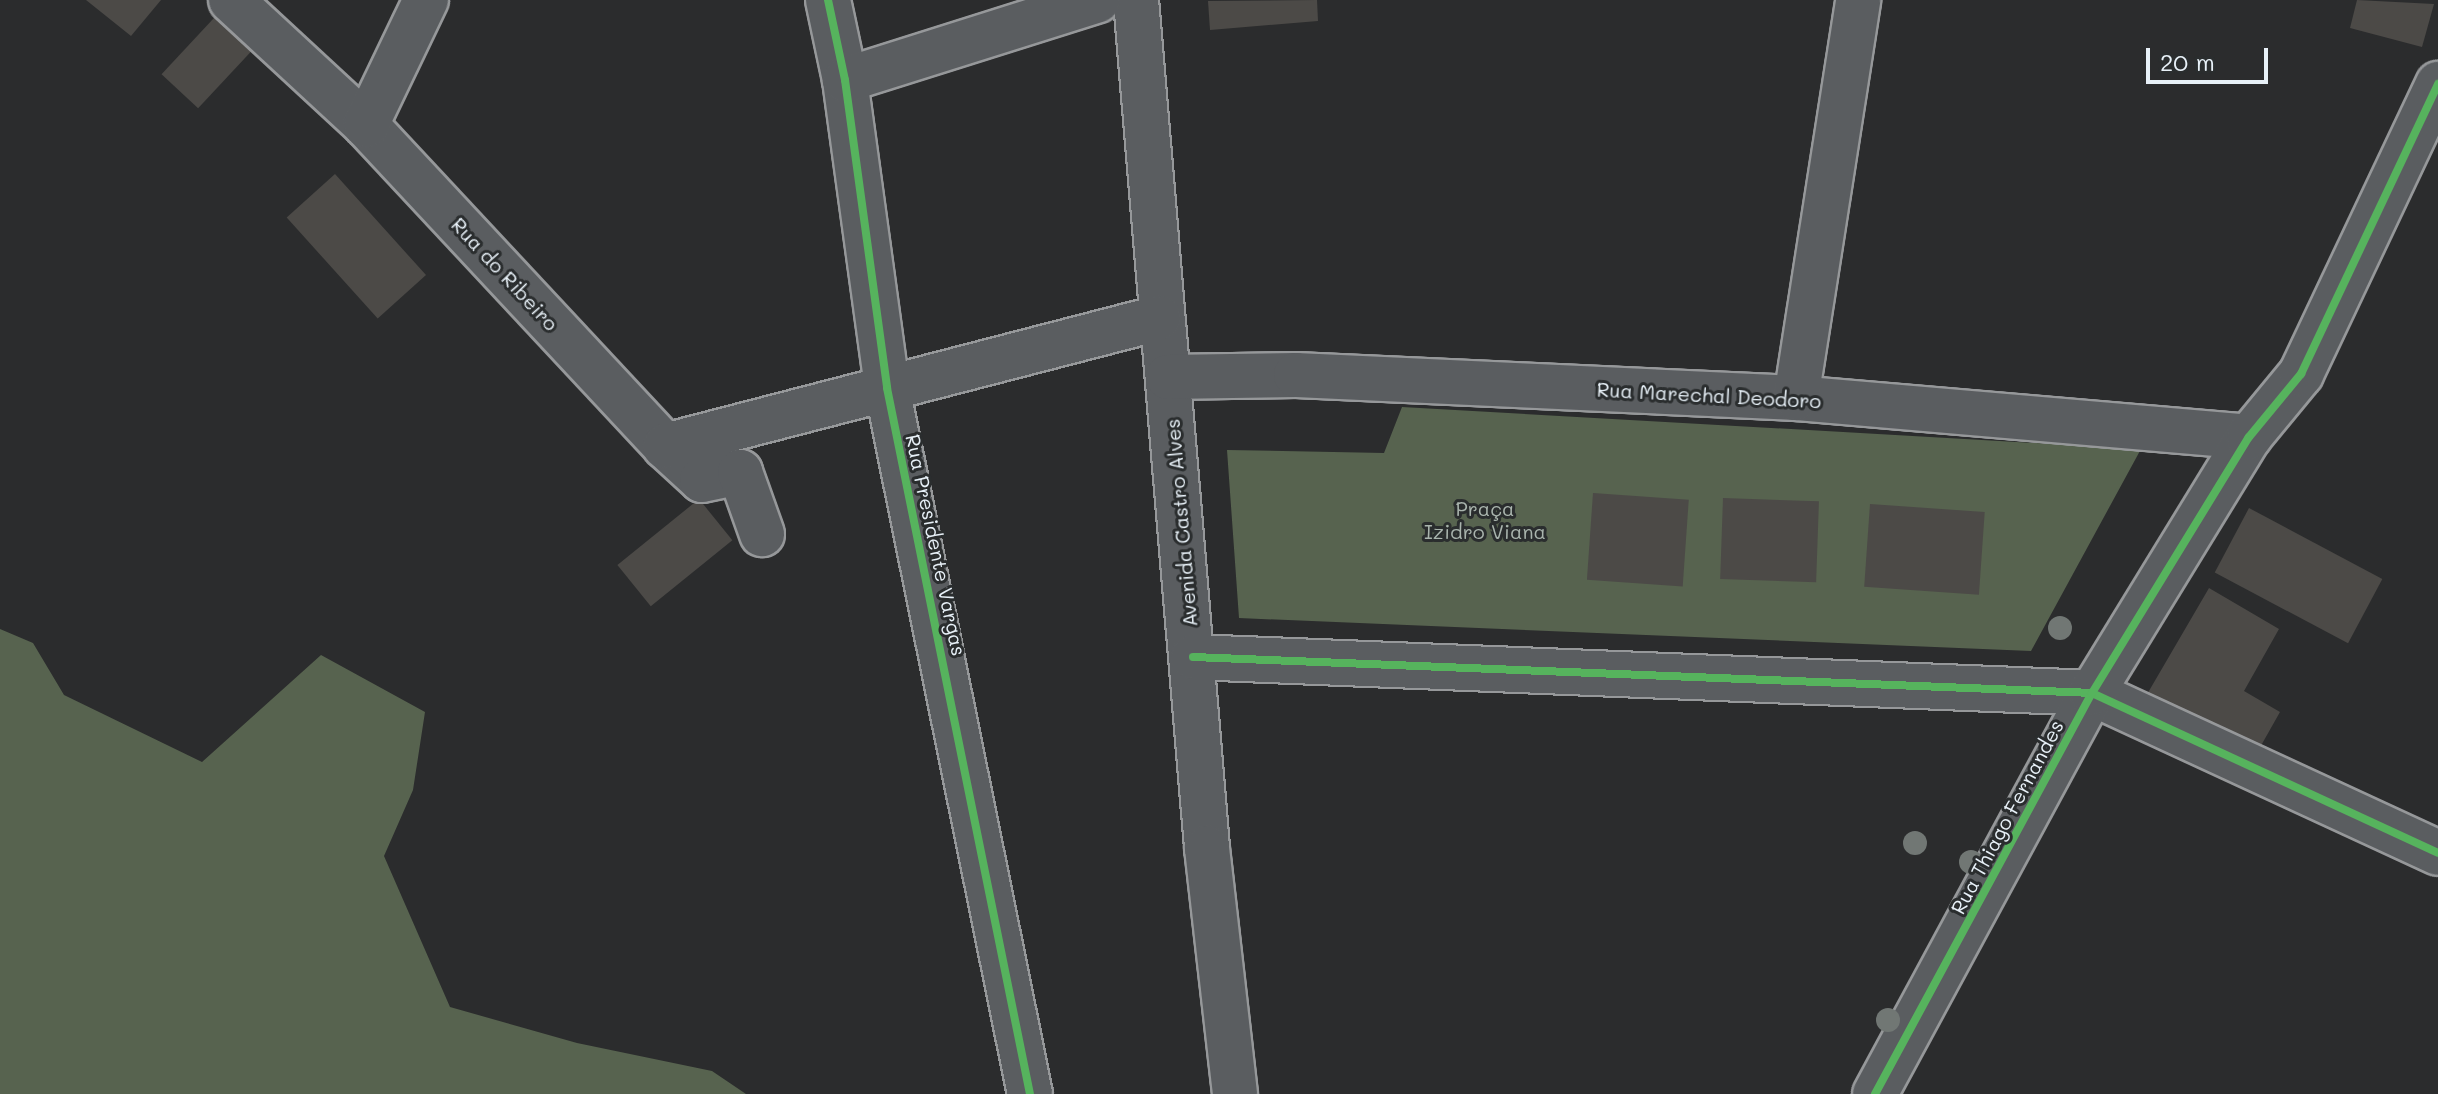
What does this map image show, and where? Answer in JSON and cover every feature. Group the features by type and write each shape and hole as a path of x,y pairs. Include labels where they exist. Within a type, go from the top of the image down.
{"street":[{"name":"Rua do Ribeiro","path":"231,0 366,125 665,446 702,480 740,472 762,534"},
{"path":"366,125 426,0"},
{"name":"Rua Presidente Vargas","path":"828,0 845,80 887,388 1030,1094"},
{"path":"845,80 1098,0"},
{"name":"Avenida Castro Alves","path":"1136,0 1159,318 1168,377 1207,848 1235,1094"},
{"path":"1796,398 1858,0"},
{"name":"Rua Thiago Fernandes","path":"1875,1094 2092,693 2249,437 2301,374 2438,84"},
{"path":"665,446 1159,318"},
{"name":"Rua Marechal Deodoro","path":"1168,377 1296,375 1796,398 2249,437"},
{"path":"1193,657 2092,693 2438,853"}],"green space":[{"name":"Praça Izidro Viana","path":"1402,407 2141,449 2031,651 1239,618 1227,450 1384,453"},
{"path":"0,629 33,643 64,695 202,762 321,655 425,712 413,790 384,856 450,1007 577,1043 712,1071 746,1094 0,1094"}],"building":[{"path":"86,0 161,0 131,36"},
{"path":"1317,0 1318,21 1210,30 1208,1"},
{"path":"2357,0 2434,4 2422,47 2350,28"},
{"path":"227,4 264,38 198,108 162,74"},
{"path":"335,174 426,275 378,319 287,217"},
{"path":"1593,493 1689,500 1683,586 1587,580"},
{"path":"1723,498 1819,501 1816,582 1720,579"},
{"path":"699,499 732,540 651,606 617,565"},
{"path":"1870,504 1985,512 1979,595 1864,587"},
{"path":"2249,508 2382,579 2348,643 2215,572"},
{"path":"2209,588 2279,629 2244,691 2280,712 2254,758 2146,696"}],"cycle path":[{"path":"828,0 845,80 887,388 1030,1094"},
{"path":"1875,1094 2092,693 2249,437 2301,374 2438,84"},
{"path":"1193,657 2092,693 2438,853"}]}
